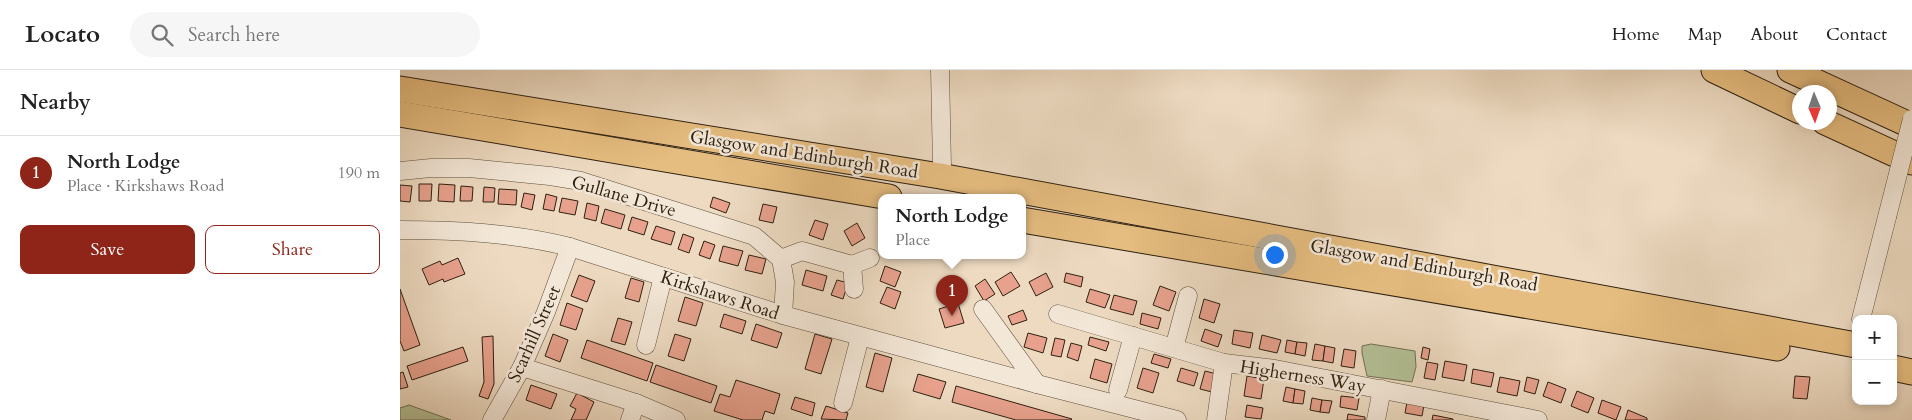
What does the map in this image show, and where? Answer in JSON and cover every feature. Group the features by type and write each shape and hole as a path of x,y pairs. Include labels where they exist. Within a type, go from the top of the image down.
{"highway":[{"path":"1714,70 1792,107"},
{"path":"1790,70 1912,126"},
{"name":"Glasgow and Edinburgh Road","path":"400,89 940,176 1852,347"},
{"name":"Glasgow and Edinburgh Road","path":"400,114 878,195"},
{"path":"1837,128 1912,162"},
{"name":"Glasgow and Edinburgh Road","path":"1026,221 1852,347"},
{"path":"1897,352 1912,355"},
{"path":"1897,369 1912,372"}],"street":[{"path":"940,70 942,166 940,176"},
{"path":"1862,315 1912,119"},
{"name":"Gullane Drive","path":"400,171 431,168 469,168 520,172 581,182 754,236 781,259"},
{"name":"Kirkshaws Road","path":"400,230 457,230 536,238 860,337 1177,420"},
{"name":"Scarhill Street","path":"492,420 522,367 546,312 570,247"},
{"path":"783,315 785,282 781,259 802,251 852,265 870,258"},
{"path":"852,265 854,289"},
{"path":"646,345 663,277"},
{"path":"1174,348 1188,296"},
{"path":"983,309 1037,384"},
{"name":"Higherness Way","path":"1058,314 1224,363 1275,369 1382,389 1503,416 1538,420"},
{"path":"1118,390 1133,336"},
{"path":"843,404 860,337"},
{"path":"1216,420 1224,363"},
{"path":"522,367 636,403 676,420"},
{"name":"Higherness Way","path":"1376,420 1382,389"},
{"path":"630,420 636,403"}],"green space":[{"path":"1371,344 1415,351 1416,367 1412,382 1367,376 1362,346"},
{"path":"409,405 451,420 400,420 400,408"}],"building":[{"path":"419,184 432,184 431,201 419,201"},
{"path":"439,184 455,185 454,202 438,201"},
{"path":"400,185 412,186 410,202 400,201"},
{"path":"461,186 473,187 472,201 460,201"},
{"path":"484,187 495,188 494,202 483,202"},
{"path":"499,189 517,190 516,205 498,204"},
{"path":"524,193 535,195 532,210 521,207"},
{"path":"546,194 557,197 554,211 543,209"},
{"path":"713,197 730,203 726,213 710,207"},
{"path":"562,198 578,201 575,215 559,212"},
{"path":"587,203 599,206 596,221 584,218"},
{"path":"763,204 777,207 773,223 759,220"},
{"path":"605,209 625,215 621,229 601,223"},
{"path":"632,217 648,222 644,235 628,230"},
{"path":"815,220 828,224 823,240 809,235"},
{"path":"857,223 865,238 852,246 844,231"},
{"path":"656,226 675,232 671,245 651,239"},
{"path":"683,234 694,238 689,253 678,249"},
{"path":"704,241 715,245 710,259 699,255"},
{"path":"723,246 743,251 738,266 719,261"},
{"path":"749,255 766,259 762,274 745,270"},
{"path":"458,258 465,274 444,282 443,279 429,285 422,269 440,261 442,265"},
{"path":"885,266 901,272 895,287 880,281"},
{"path":"806,270 827,276 823,291 802,285"},
{"path":"1011,272 1020,286 1003,296 995,282"},
{"path":"1046,273 1053,287 1036,296 1029,282"},
{"path":"1066,273 1083,277 1081,287 1064,282"},
{"path":"579,275 595,281 587,302 571,296"},
{"path":"631,278 644,282 639,302 625,298"},
{"path":"985,279 995,294 984,301 975,286"},
{"path":"837,280 848,283 843,299 831,295"},
{"path":"1160,286 1176,292 1169,311 1153,305"},
{"path":"887,287 901,292 895,309 880,303"},
{"path":"400,289 420,345 404,351 400,341"},
{"path":"1090,289 1110,295 1105,308 1086,302"},
{"path":"1114,295 1137,301 1133,315 1110,309"},
{"path":"685,297 703,303 696,326 678,321"},
{"path":"1204,299 1220,304 1214,323 1199,318"},
{"path":"567,303 583,309 576,330 560,325"},
{"path":"958,303 964,323 945,328 939,309"},
{"path":"1023,310 1027,320 1012,325 1008,316"},
{"path":"1142,313 1161,318 1158,329 1140,324"},
{"path":"724,314 746,321 742,334 720,327"},
{"path":"618,318 632,322 625,345 611,341"},
{"path":"756,324 782,333 777,348 751,340"},
{"path":"1205,329 1222,335 1218,347 1201,341"},
{"path":"1234,330 1253,333 1250,348 1232,344"},
{"path":"1028,333 1047,338 1043,353 1024,347"},
{"path":"553,334 568,340 560,362 545,356"},
{"path":"675,334 691,339 684,361 668,356"},
{"path":"815,334 832,339 821,374 805,369"},
{"path":"1262,335 1281,340 1277,353 1259,349"},
{"path":"493,336 494,384 488,399 479,396 484,382 482,337"},
{"path":"1090,337 1109,342 1106,351 1088,345"},
{"path":"1055,338 1065,340 1061,357 1051,355"},
{"path":"587,340 653,363 647,381 581,358"},
{"path":"1287,340 1297,342 1295,354 1285,352"},
{"path":"1297,342 1307,343 1305,356 1295,354"},
{"path":"1071,343 1082,346 1078,361 1067,357"},
{"path":"1315,344 1325,346 1323,361 1312,360"},
{"path":"1325,346 1335,348 1333,363 1323,361"},
{"path":"463,347 468,361 412,380 407,366"},
{"path":"1423,347 1430,349 1428,360 1421,358"},
{"path":"1344,349 1356,351 1354,368 1341,366"},
{"path":"875,353 892,358 883,392 866,387"},
{"path":"1154,354 1171,359 1168,368 1151,363"},
{"path":"1095,359 1112,364 1107,383 1090,378"},
{"path":"1445,361 1467,365 1464,381 1442,377"},
{"path":"1427,362 1438,364 1435,380 1424,378"},
{"path":"656,365 717,386 711,403 650,382"},
{"path":"1143,368 1159,373 1153,393 1137,388"},
{"path":"1181,368 1198,373 1194,386 1177,381"},
{"path":"1473,369 1494,373 1491,387 1471,383"},
{"path":"1205,371 1217,374 1212,392 1200,389"},
{"path":"403,372 408,387 400,389 400,373"},
{"path":"918,374 946,382 940,399 913,391"},
{"path":"1247,376 1264,379 1261,399 1244,396"},
{"path":"1795,376 1810,377 1807,399 1793,398"},
{"path":"1500,377 1520,381 1517,396 1497,392"},
{"path":"1527,377 1539,380 1535,394 1524,391"},
{"path":"736,380 780,394 774,414 765,411 762,420 743,420 714,411 720,394 730,397"},
{"path":"1548,382 1566,389 1561,403 1543,396"},
{"path":"531,385 557,394 551,409 526,400"},
{"path":"956,386 1072,419 1016,420 952,402"},
{"path":"1286,387 1295,389 1293,403 1283,401"},
{"path":"1295,389 1305,391 1303,404 1293,403"},
{"path":"1577,391 1594,398 1588,413 1571,406"},
{"path":"577,393 594,402 586,420 571,420 576,409 570,406"},
{"path":"1341,396 1359,398 1357,410 1340,407"},
{"path":"795,397 815,403 812,416 791,409"},
{"path":"1312,398 1322,400 1320,412 1310,410"},
{"path":"1322,400 1332,401 1329,413 1320,412"},
{"path":"1602,400 1621,407 1616,420 1598,413"},
{"path":"1407,402 1424,405 1422,416 1405,413"},
{"path":"1247,405 1263,408 1261,419 1245,417"},
{"path":"826,406 848,413 846,420 821,419"},
{"path":"1628,410 1647,418 1647,420 1625,420"},
{"path":"1348,414 1365,417 1365,420 1347,420"},
{"path":"1433,415 1453,419 1453,420 1432,420"}],"place":[{"name":"North Lodge","path":"952,316"}]}
